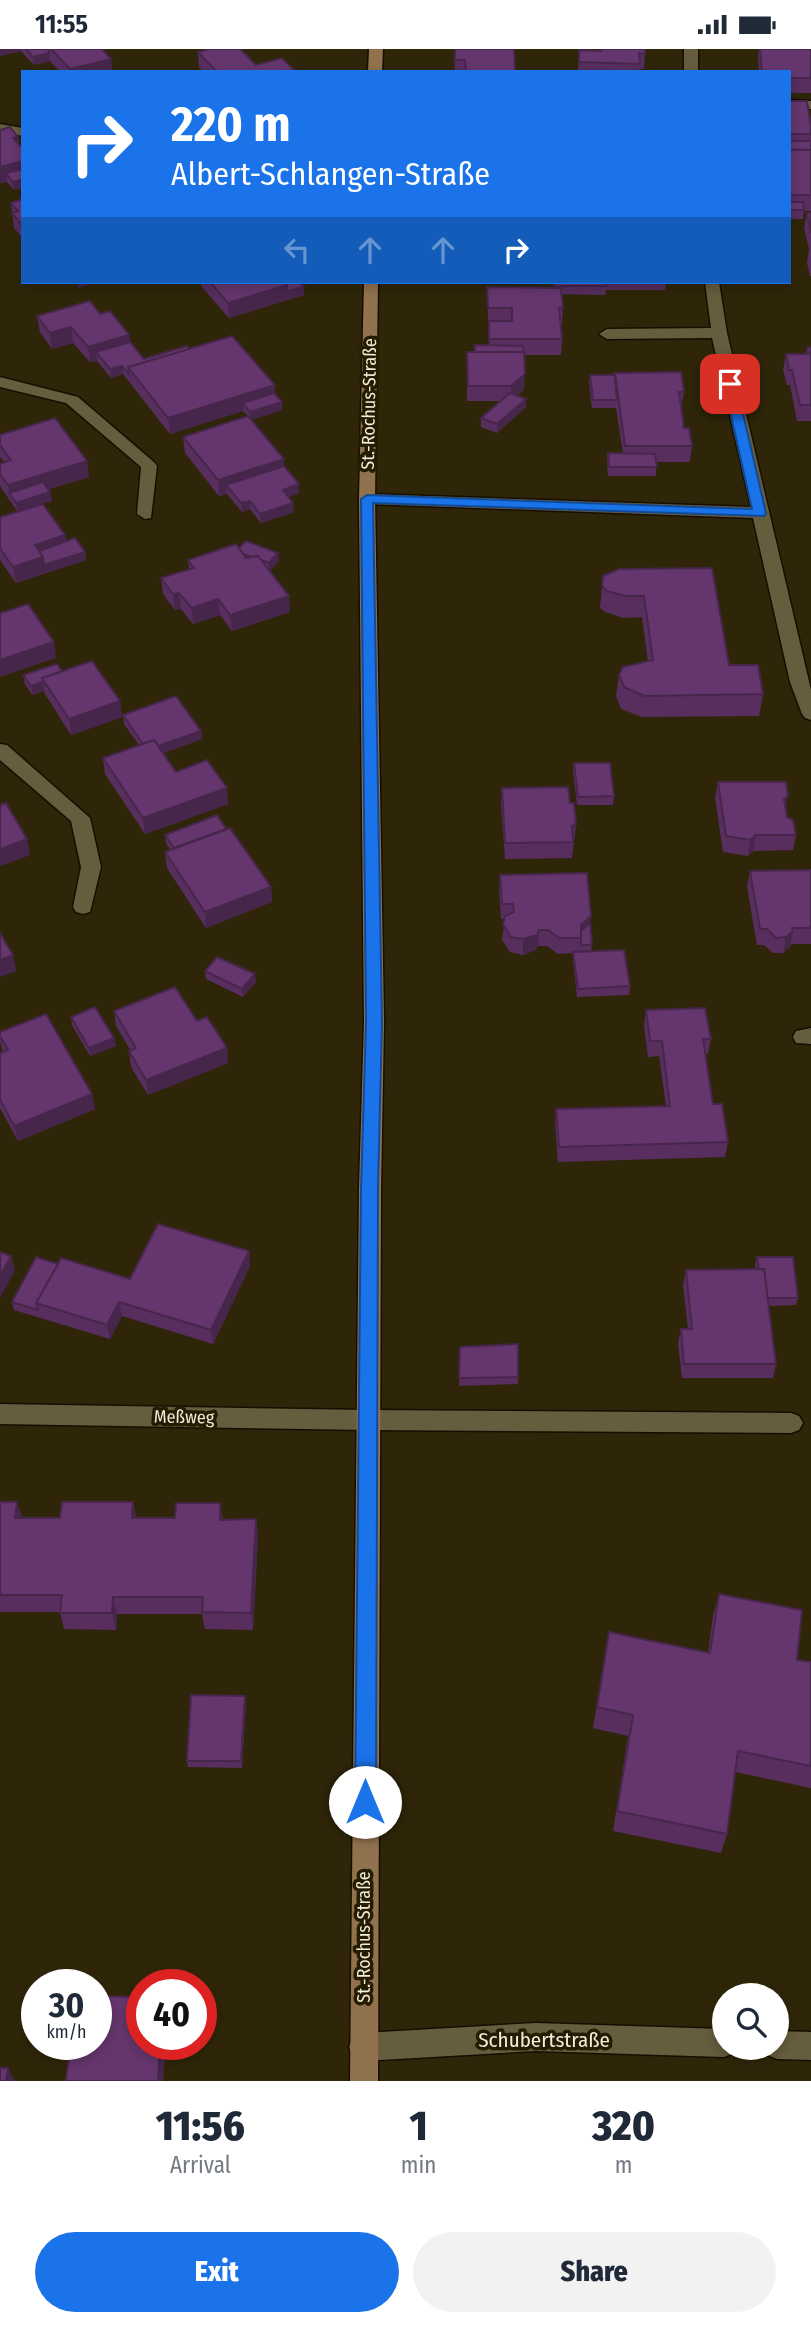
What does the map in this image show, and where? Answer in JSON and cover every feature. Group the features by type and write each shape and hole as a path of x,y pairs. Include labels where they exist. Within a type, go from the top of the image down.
{"street":[{"path":"375,70 376,49"},
{"path":"691,49 691,70"},
{"path":"791,104 811,105"},
{"path":"0,128 21,132"},
{"name":"St.-Rochus-Straße","path":"364,2081 374,1022 367,499 371,284"},
{"path":"712,284 719,333 760,513 799,682 811,714"},
{"path":"607,334 719,333"},
{"path":"0,382 72,400 149,465 145,514"},
{"path":"367,499 760,513"},
{"path":"0,750 80,818 91,867 83,907"},
{"name":"Meßweg","path":"0,1414 791,1423"},
{"name":"Schubertstraße","path":"363,2047 536,2037 712,2043"},
{"path":"789,2045 811,2046"}],"building":[{"path":"26,49 48,49 49,53 33,57"},
{"path":"51,49 102,49 111,59 70,69"},
{"path":"210,49 240,49 256,65 282,58 294,70 215,70 198,52"},
{"path":"455,49 514,49 515,70 466,70 465,60 455,60"},
{"path":"645,49 645,54 639,53 640,64 579,62 579,50"},
{"path":"760,49 811,49 811,78 791,78 791,70 762,70"},
{"path":"791,101 807,101 811,134 791,134"},
{"path":"10,127 18,137 13,138 21,146 21,162 0,167 0,130"},
{"path":"791,141 811,141 811,150 791,149"},
{"path":"791,150 811,150 811,195 791,195"},
{"path":"21,169 21,180 13,182 6,173"},
{"path":"21,200 21,224 12,213 18,211 11,203"},
{"path":"791,202 803,202 804,210 791,210"},
{"path":"807,213 811,213 811,233"},
{"path":"212,284 287,285 228,303"},
{"path":"301,284 304,287 288,291 287,285"},
{"path":"606,284 606,286 554,286"},
{"path":"487,287 561,288 563,308 559,308 562,339 489,339 489,321 512,321 512,308 488,308"},
{"path":"90,301 100,314 110,311 129,335 88,347 71,327 50,333 37,316"},
{"path":"232,336 275,385 168,418 128,367"},
{"path":"130,342 144,359 187,346 189,349 128,367 129,374 122,366 110,369 96,352"},
{"path":"475,345 523,346 523,352 475,352"},
{"path":"467,352 524,352 525,374 511,386 468,386"},
{"path":"786,354 811,354 811,405 800,405"},
{"path":"681,372 684,392 679,392 684,428 689,428 692,446 625,446 615,373"},
{"path":"590,375 615,375 617,400 593,400"},
{"path":"274,393 282,402 250,412 243,403"},
{"path":"510,393 526,399 497,424 481,418"},
{"path":"248,416 284,459 218,480 183,437"},
{"path":"55,418 87,461 8,485 0,474 0,464 11,460 0,445 0,435"},
{"path":"608,453 655,454 657,467 609,467"},
{"path":"284,466 299,484 283,490 293,503 260,514 250,501 241,503 226,485"},
{"path":"43,482 50,492 16,503 9,493"},
{"path":"43,504 65,535 35,545 43,557 13,567 0,548 0,517"},
{"path":"75,538 85,552 44,565 39,551"},
{"path":"246,541 278,553 269,563 258,556 243,554 239,548"},
{"path":"236,544 246,558 258,556 289,596 230,615 218,599 192,608 179,593 173,594 161,578 194,568 188,560"},
{"path":"712,568 729,665 758,665 763,694 644,696 624,687 619,675 623,667 653,660 644,596 625,596 607,591 602,586 603,576 619,569"},
{"path":"28,604 54,642 0,660 0,613"},
{"path":"92,661 120,701 69,719 42,678"},
{"path":"57,664 62,671 42,678 43,682 31,686 23,675"},
{"path":"176,696 201,731 158,746 154,740 143,744 123,715"},
{"path":"154,740 176,772 207,760 227,788 143,818 103,758"},
{"path":"574,763 610,763 614,796 578,797"},
{"path":"718,782 786,782 788,796 784,799 787,817 793,820 796,835 756,835 750,840 726,836"},
{"path":"568,787 570,803 574,803 576,825 572,826 573,842 505,843 502,788"},
{"path":"6,803 27,839 0,849 0,805"},
{"path":"217,815 226,829 174,848 165,835"},
{"path":"230,828 271,887 205,912 165,852"},
{"path":"811,870 811,928 792,928 793,931 786,937 776,938 767,929 760,929 750,871"},
{"path":"587,873 591,916 581,925 582,938 559,938 548,930 539,930 537,935 523,939 511,937 503,924 505,916 514,912 513,904 502,904 500,875"},
{"path":"590,923 592,945 581,945 581,931"},
{"path":"0,933 13,955 0,960"},
{"path":"624,950 630,986 578,989 573,952"},
{"path":"217,957 255,974 242,989 205,971"},
{"path":"175,987 197,1021 207,1017 227,1048 146,1080 129,1051 136,1048 114,1011"},
{"path":"95,1007 114,1038 89,1048 71,1017"},
{"path":"705,1008 711,1039 703,1039 713,1104 722,1104 728,1142 559,1147 556,1109 670,1106 662,1041 650,1041 646,1010"},
{"path":"46,1014 92,1094 14,1126 0,1099 0,1053 8,1050 0,1032"},
{"path":"158,1224 249,1251 211,1330 119,1302 107,1325 36,1303 61,1258 130,1279"},
{"path":"0,1252 11,1256 0,1276"},
{"path":"36,1257 58,1264 36,1303 38,1310 12,1302"},
{"path":"757,1257 793,1257 798,1298 767,1298 764,1269 759,1269"},
{"path":"764,1269 776,1364 684,1364 681,1329 692,1329 686,1270"},
{"path":"518,1344 518,1377 459,1378 460,1347"},
{"path":"0,1502 17,1502 15,1518 60,1518 62,1502 133,1502 132,1518 175,1518 176,1503 220,1503 220,1520 256,1519 251,1613 202,1612 203,1597 113,1597 112,1613 60,1613 62,1595 0,1595"},
{"path":"719,1594 802,1610 797,1660 811,1662 811,1766 738,1751 727,1834 617,1811 633,1715 597,1707 609,1632 710,1653"},
{"path":"191,1695 245,1696 241,1761 187,1761"},
{"path":"112,1996 126,1997 126,2060 159,2060 158,2081 66,2081 68,2060 112,2060"},
{"path":"0,2068 8,2068 6,2081 0,2081"}],"route":[{"path":"365,1802 374,1022 367,499 760,513 730,384"}]}
